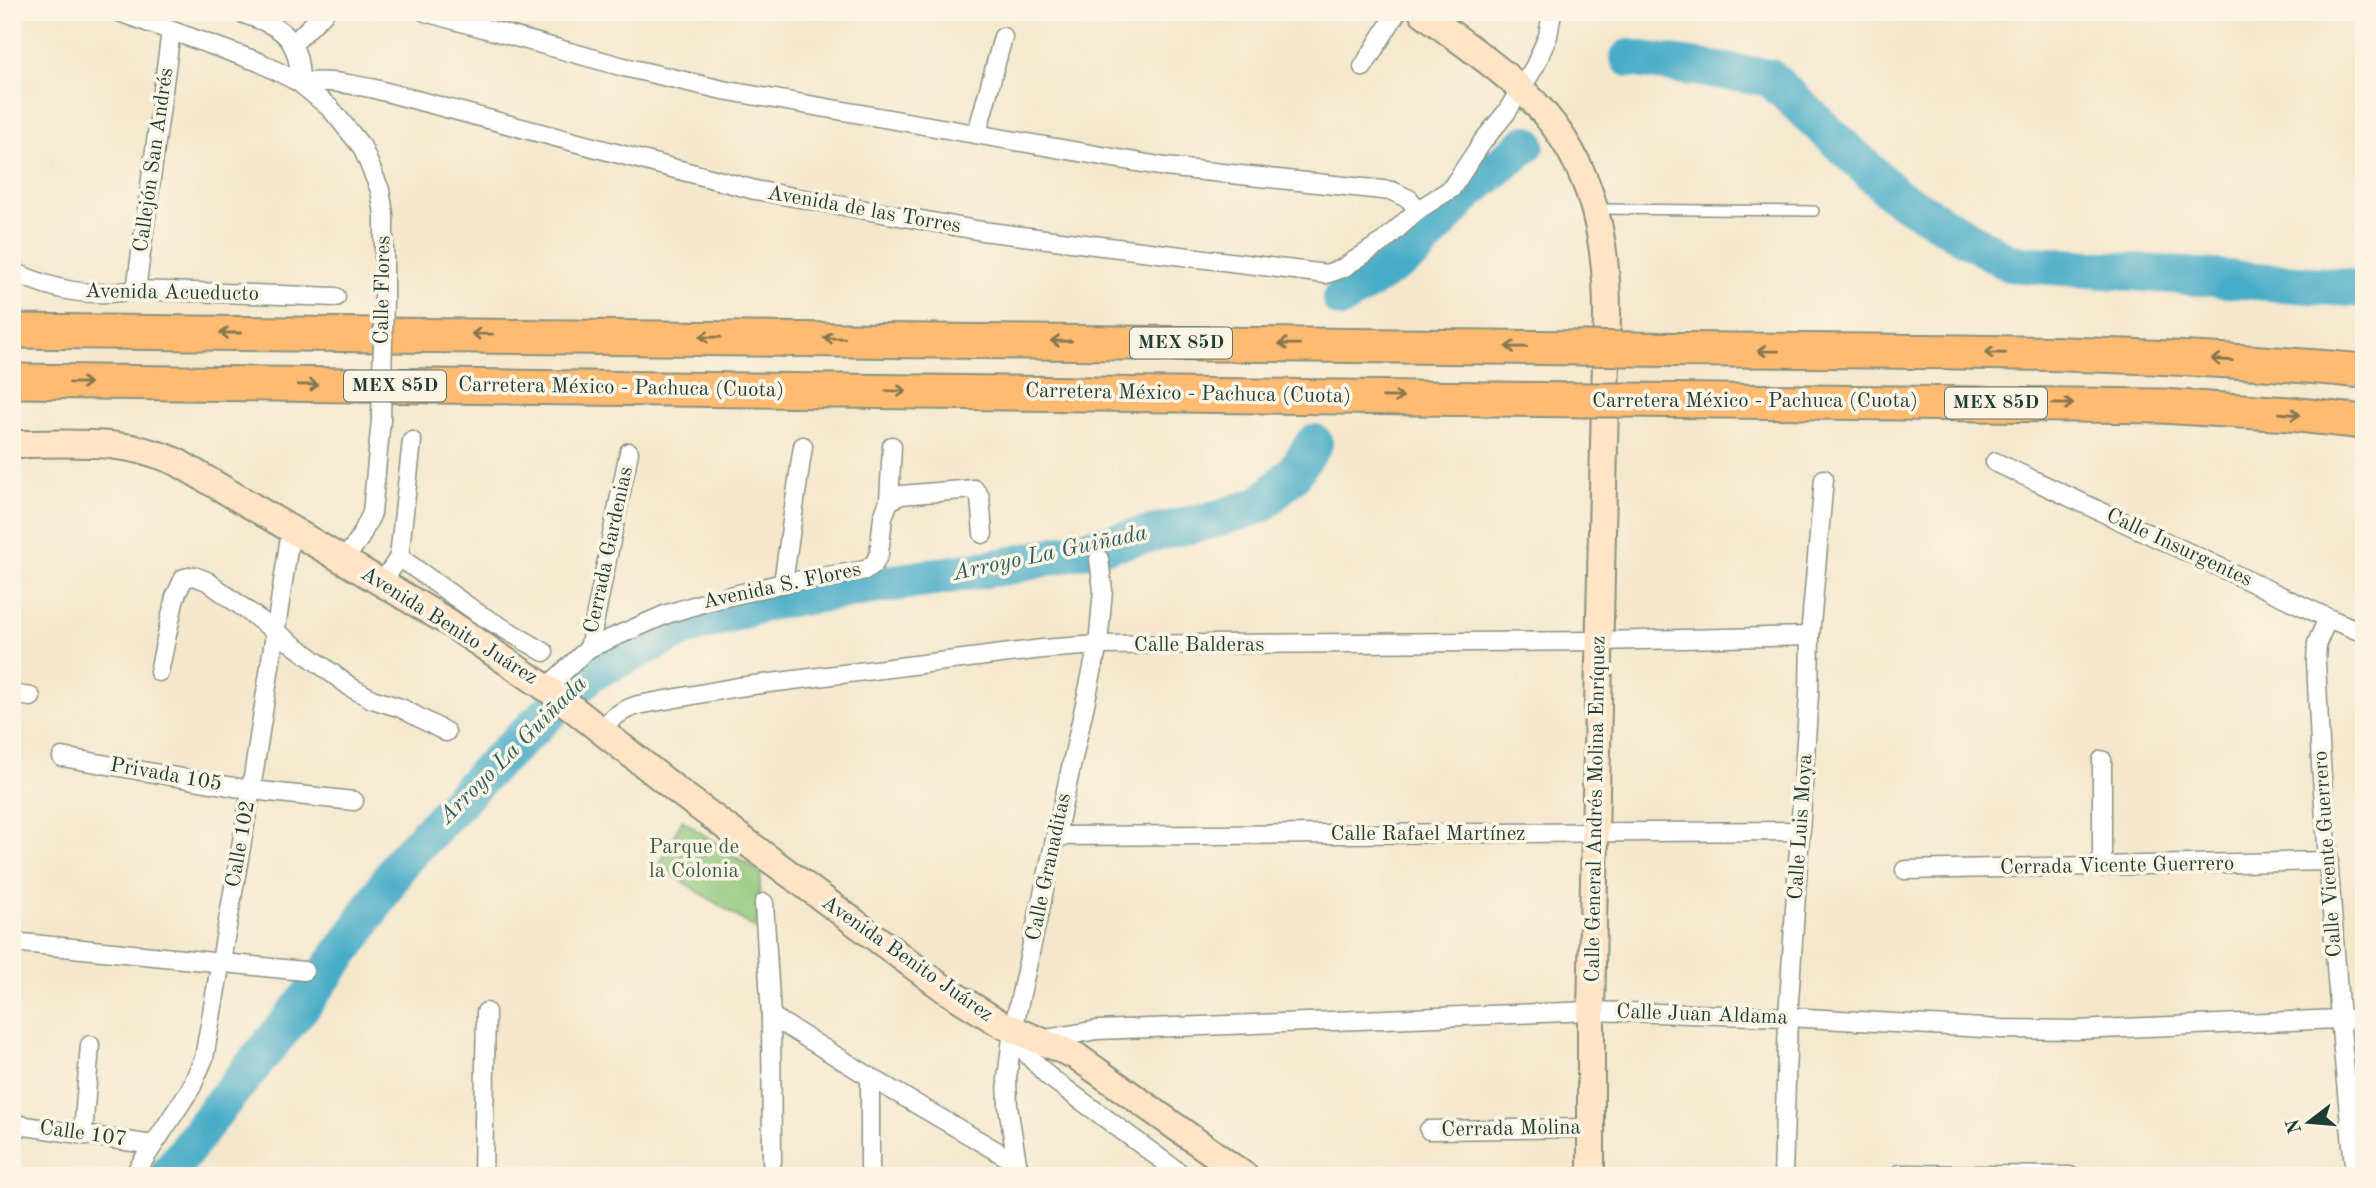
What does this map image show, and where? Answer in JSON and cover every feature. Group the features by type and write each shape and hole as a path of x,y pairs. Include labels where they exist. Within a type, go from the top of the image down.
{"highway":[{"name":"MEX 85D","path":"12,331 2144,356 2364,371"},
{"name":"Carretera México - Pachuca (Cuota)","path":"12,382 2161,406 2290,414 2364,422"}],"main road":[{"name":"Calle General Andrés Molina Enríquez","path":"1422,12 1522,89 1564,136 1580,166 1595,209 1607,279 1591,1011 1591,1176"},
{"name":"Avenida Benito Juárez","path":"12,444 105,444 135,447 177,461 449,622 549,690 679,792 936,983 981,1013 1013,1030"},
{"path":"1013,1030 1076,1056 1245,1176"}],"street":[{"path":"119,12 259,62 300,83 300,65 293,43 280,29 238,12"},
{"path":"293,43 325,12"},
{"path":"425,12 688,83 1165,167 1392,191 1409,199 1418,210"},
{"path":"1363,67 1397,12"},
{"name":"Avenida de las Torres","path":"300,83 335,81 371,88 755,190 982,231 1326,274 1343,268 1384,241 1418,210 1451,189 1522,89 1544,48 1552,12"},
{"name":"Callejón San Andrés","path":"136,290 171,31"},
{"path":"977,133 1003,37"},
{"name":"Calle Flores","path":"300,83 348,128 362,147 380,190 384,214 381,420 372,513 360,538 343,561"},
{"name":"Avenida Acueducto","path":"12,271 57,290 114,294 136,290 336,296"},
{"path":"383,582 399,557 412,441"},
{"path":"783,583 803,446"},
{"path":"892,446 889,501 901,495 970,488 976,490 980,497 983,534"},
{"name":"Cerrada Gardenias","path":"589,648 629,452"},
{"name":"Calle Insurgentes","path":"1995,462 2328,618 2364,632"},
{"name":"Calle Luis Moya","path":"1783,1176 1788,1017 1811,636 1824,479"},
{"name":"Avenida S. Flores","path":"549,690 589,648 667,614 783,583 859,573 874,564 880,554 883,517 889,501"},
{"name":"Calle 102","path":"133,1176 199,1074 204,1058 251,790 291,530"},
{"path":"399,557 478,614 544,652"},
{"name":"Calle Granaditas","path":"1018,1169 1008,1106 1007,1078 1013,1030 1098,645 1103,590 1099,559"},
{"path":"159,672 175,597 181,582 188,576 207,581 352,688 372,699 401,708 446,732"},
{"name":"Calle Vicente Guerrero","path":"2328,618 2318,643 2316,662 2340,1019 2355,1176"},
{"name":"Calle Balderas","path":"593,724 638,705 738,687 1042,649 1098,645 1599,641 1811,636"},
{"path":"12,694 32,696"},
{"name":"Privada 105","path":"62,757 251,790 354,801"},
{"path":"2102,760 2102,867"},
{"name":"Calle Rafael Martínez","path":"1056,836 1801,831"},
{"name":"Cerrada Vicente Guerrero","path":"1905,870 2329,861"},
{"path":"764,903 771,1016 772,1162"},
{"path":"12,942 304,971"},
{"name":"Calle Juan Aldama","path":"1040,1040 1097,1030 1591,1011 2063,1030 2364,1018"},
{"path":"483,1176 486,1012"},
{"path":"771,1016 1018,1169"},
{"path":"1013,1030 1028,1055 1048,1076 1184,1176"},
{"path":"83,1133 90,1045"},
{"path":"870,1077 870,1176"},
{"name":"Calle 107","path":"12,1124 153,1145"},
{"name":"Cerrada Molina","path":"1429,1130 1592,1128"},
{"path":"1899,1174 2070,1176"}],"lane":[{"path":"1595,209 1814,212"}],"green space":[{"name":"Parque de la Colonia","path":"682,820 761,874 756,929 659,866"}],"waterway":[{"path":"1629,58 1770,78 1896,196 2009,263 2364,289"},
{"path":"1341,299 1413,253 1467,193 1526,144"},
{"name":"Arroyo La Guiñada","path":"167,1176 217,1109 304,1003 355,934 401,862 488,770 592,672 684,628 767,602 1013,565 1216,519 1260,505 1293,474 1314,443"}]}
